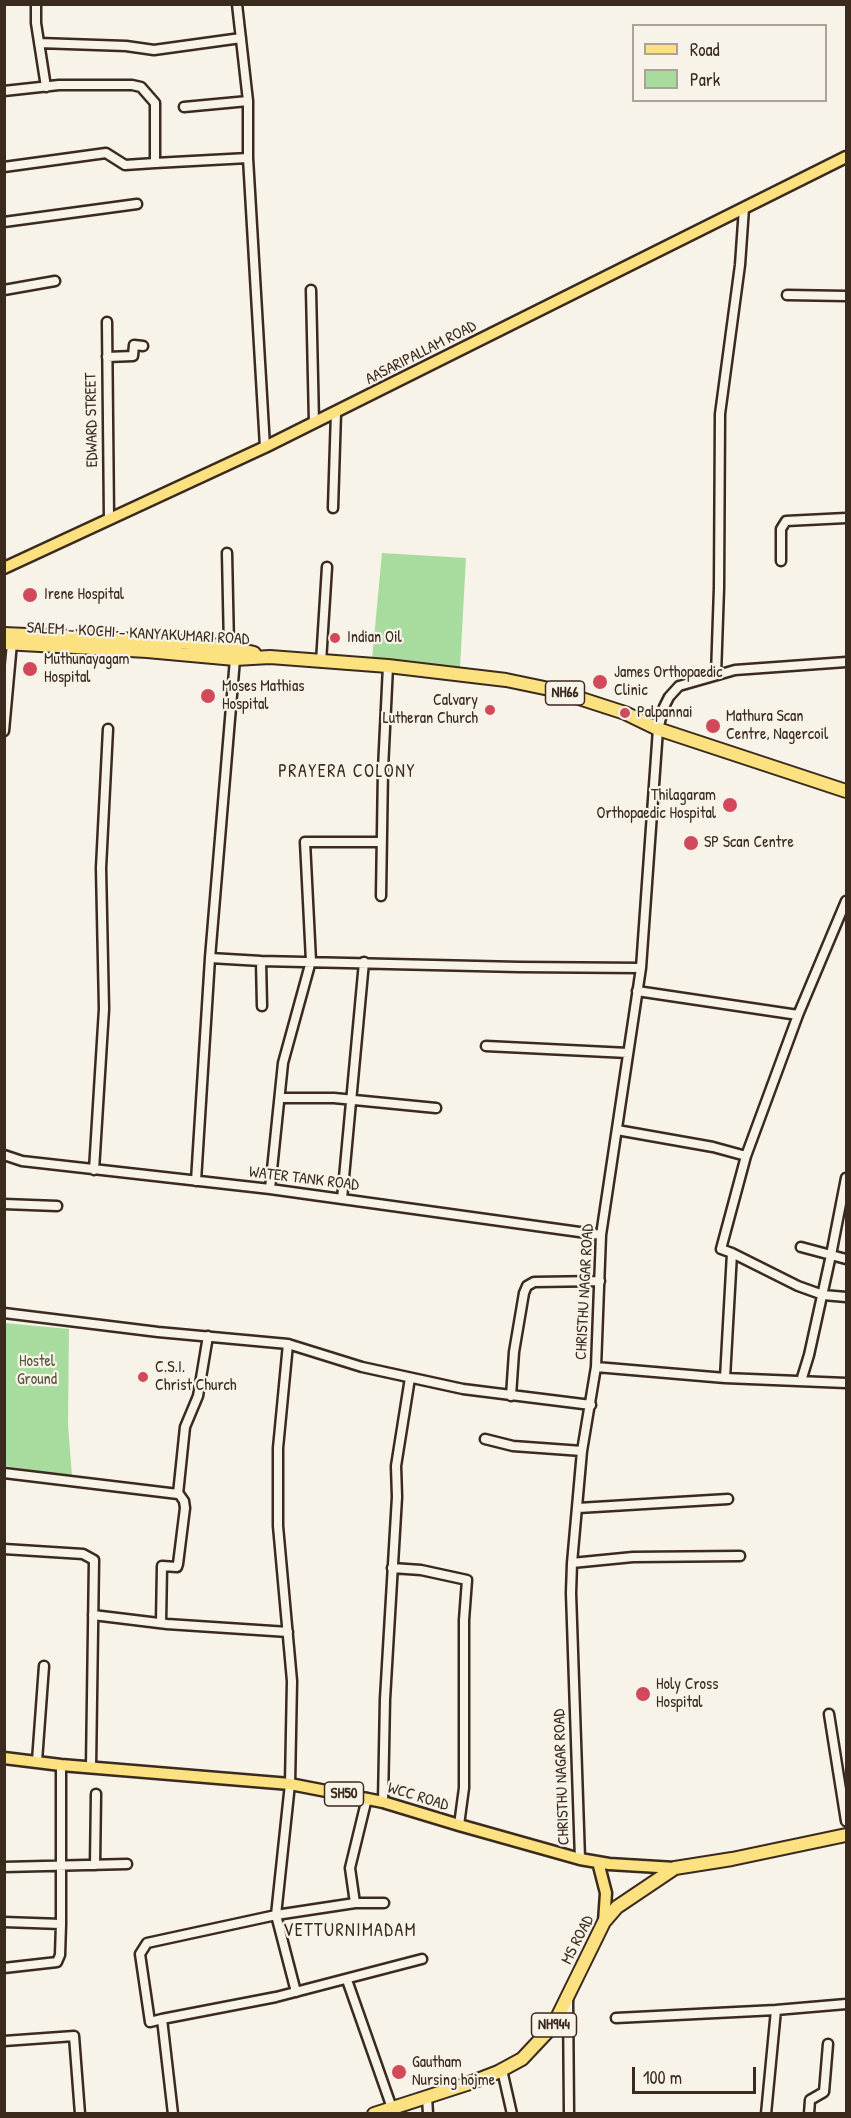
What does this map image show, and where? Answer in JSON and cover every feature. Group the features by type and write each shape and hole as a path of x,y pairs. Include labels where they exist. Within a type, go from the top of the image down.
{"highway":[{"name":"SALEM - KOCHI - KANYAKUMARI ROAD","path":"7,640 183,642 232,653 388,666 506,680 554,690 625,713 658,729 846,791"},
{"name":"MS ROAD","path":"374,2114 467,2084 522,2059 553,2026 604,1922 617,1907 675,1868 732,1859 846,1835"}],"main road":[{"name":"AASARIPALLAM ROAD","path":"4,568 265,447 846,157"},
{"name":"WCC ROAD","path":"4,1758 61,1765 290,1784 383,1802 580,1859 675,1868"},
{"path":"598,1862 606,1893 604,1922"}],"street":[{"path":"36,4 36,23 46,87"},
{"path":"237,4 248,101 248,158 265,447"},
{"path":"39,43 126,46 154,50 241,38"},
{"path":"4,91 46,87 132,85 141,87 155,103 155,163"},
{"path":"184,107 248,101"},
{"path":"4,167 106,153 126,165 248,158"},
{"path":"4,222 137,204"},
{"path":"716,675 720,414 740,265 744,208"},
{"path":"4,290 55,281"},
{"path":"311,290 314,423"},
{"path":"787,295 846,296"},
{"name":"EDWARD STREET","path":"107,322 109,518"},
{"path":"107,357 133,356 134,345 143,346"},
{"path":"333,508 336,412"},
{"path":"781,561 781,529 786,521 846,518"},
{"path":"196,1181 232,653 227,553"},
{"path":"321,662 327,567"},
{"path":"4,731 7,640"},
{"name":"CHRISTHU NAGAR ROAD","path":"580,1859 571,1593 572,1563 582,1452 596,1367 601,1235 640,968 658,729 669,697 680,686 735,670 846,662"},
{"path":"381,896 388,666"},
{"path":"94,1170 104,1009 101,868 108,729"},
{"path":"270,1189 284,1063 311,961 305,842 381,842"},
{"path":"846,901 798,1015 747,1156 721,1250 750,1261 789,1282 823,1295 846,1297"},
{"path":"210,958 261,961 640,968"},
{"path":"261,961 262,1006"},
{"path":"342,1198 364,962"},
{"path":"637,991 798,1015"},
{"path":"486,1046 628,1053"},
{"path":"280,1098 352,1100 436,1108"},
{"path":"617,1130 712,1147 747,1156"},
{"name":"WATER TANK ROAD","path":"4,1155 22,1161 342,1198 601,1235"},
{"path":"801,1381 823,1295 846,1178"},
{"path":"4,1204 57,1206"},
{"path":"801,1247 846,1258"},
{"path":"725,1378 732,1253"},
{"path":"511,1396 514,1352 527,1286 534,1282 600,1281"},
{"path":"4,1313 288,1344 362,1367 463,1389 591,1405"},
{"path":"161,1623 162,1566 177,1567 178,1564 185,1508 184,1501 179,1494 185,1427 198,1396 208,1336"},
{"path":"288,1344 278,1448 278,1515 291,1681 290,1784 276,1915 296,1992"},
{"path":"596,1367 725,1378 846,1383"},
{"path":"383,1802 385,1699 397,1497 396,1467 410,1378"},
{"path":"485,1439 513,1446 582,1452"},
{"path":"4,1473 179,1494"},
{"path":"578,1508 728,1499"},
{"path":"4,1549 83,1554 91,1557 95,1565 90,1767"},
{"path":"572,1563 633,1557 740,1556"},
{"path":"392,1568 420,1570 467,1580 464,1620 464,1788 459,1825"},
{"path":"93,1614 161,1623 288,1632"},
{"path":"37,1761 44,1666"},
{"path":"830,1714 846,1821"},
{"path":"4,1968 57,1962 60,1955 61,1765"},
{"path":"95,1865 96,1794"},
{"path":"355,1904 350,1868 367,1798"},
{"path":"4,1867 127,1864"},
{"path":"384,1903 355,1904 276,1915 147,1943 140,1954 150,2022 296,1992 422,1959"},
{"path":"4,1922 61,1924"},
{"path":"347,1980 392,2108"},
{"path":"568,1997 569,2114"},
{"path":"616,2018 846,2004"},
{"path":"766,2114 776,2010"},
{"path":"162,2019 173,2114"},
{"path":"4,2041 74,2036 80,2114"},
{"path":"808,2114 810,2100 824,2092 828,2044"},
{"path":"502,2070 512,2114"},
{"path":"427,2097 428,2114"}],"green space":[{"path":"382,553 466,558 460,668 372,659"},
{"name":"Hostel Ground","path":"5,1323 69,1329 68,1425 72,1476 5,1466"}],"place":[{"name":"Irene Hospital","path":"30,595"},
{"name":"Indian Oil","path":"335,638"},
{"name":"Muthunayagam Hospital","path":"30,669"},
{"name":"James Orthopaedic Clinic","path":"600,682"},
{"name":"Moses Mathias Hospital","path":"208,696"},
{"name":"Calvary Lutheran Church","path":"490,710"},
{"name":"Palpannai","path":"625,713"},
{"name":"Mathura Scan Centre, Nagercoil","path":"713,726"},
{"name":"Thilagaram Orthopaedic Hospital","path":"730,805"},
{"name":"SP Scan Centre","path":"691,843"},
{"name":"C.S.I. Christ Church","path":"143,1377"},
{"name":"Holy Cross Hospital","path":"643,1694"},
{"name":"Gautham Nursing hojme","path":"399,2072"}],"district":[{"name":"PRAYERA COLONY","path":"347,772"},
{"name":"VETTURNIMADAM","path":"350,1931"}]}
